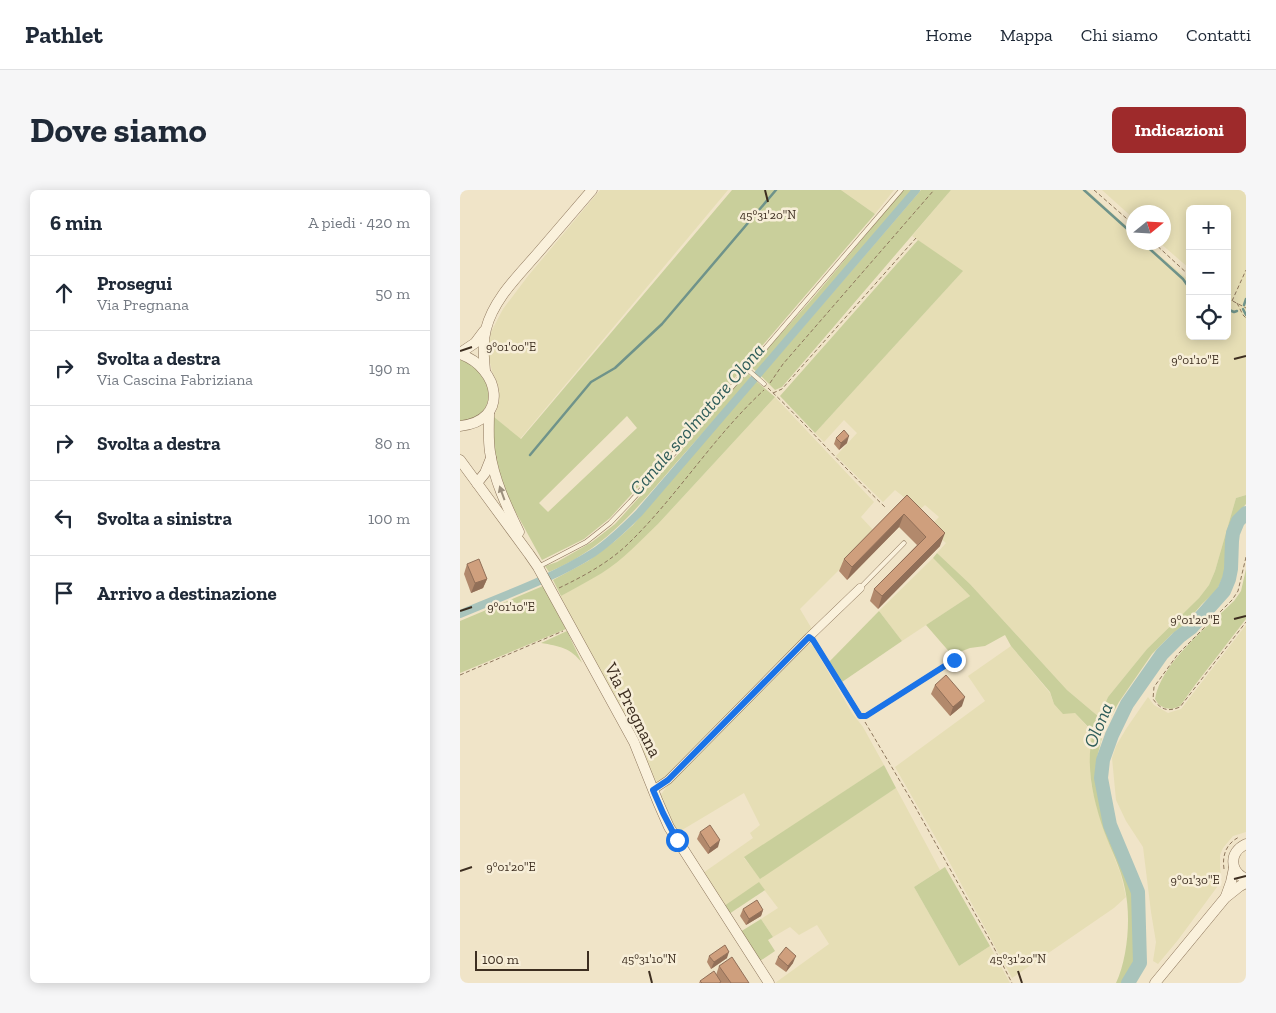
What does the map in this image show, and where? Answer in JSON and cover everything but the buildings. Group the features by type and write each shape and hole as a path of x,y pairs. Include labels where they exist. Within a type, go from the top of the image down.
{"street":[{"path":"485,371 478,364 460,354 475,343 486,328 494,309 512,283 592,190"},
{"name":"Via Pregnana","path":"486,328 483,353 485,371 494,390 489,413 491,457 505,503 529,554"},
{"path":"460,426 480,420 489,413"},
{"path":"477,483 485,473 491,457"},
{"name":"Via Pregnana","path":"460,460 539,569 634,742 663,813 677,840 769,983"},
{"path":"653,790 668,780 860,588"},
{"path":"1225,898 1231,882 1234,857 1239,848 1246,844"},
{"path":"1234,868 1239,875 1246,879"},
{"path":"1155,983 1225,898 1246,883"}],"lane":[{"path":"539,569 586,542 610,524 695,430 901,190"},
{"path":"747,369 766,385"},
{"path":"860,588 904,543"},
{"path":"809,637 813,640 860,716 866,716 954,660"}],"path":[{"path":"550,590 592,570 629,543 934,190"},
{"path":"1094,190 1126,218"},
{"path":"773,393 782,389 916,238"},
{"path":"1162,250 1186,272"},
{"path":"1246,270 1232,301 1246,308"},
{"path":"1236,303 1246,318"},
{"path":"766,385 885,507"},
{"path":"1246,558 1238,591 1232,600 1178,654 1154,688 1153,699 1158,706 1172,710 1180,707 1246,622"},
{"path":"460,675 571,628"},
{"path":"860,716 913,803 1012,983"}],"shaded area":[{"path":"600,190 728,190 520,439 494,417 498,405 499,390 489,359 488,344 492,330 503,309 528,276"},
{"path":"841,190 894,190 875,214"},
{"path":"951,190 1087,190 1126,226 1126,250 1153,250 1186,278 1186,340 1231,340 1231,205 1186,205 1186,266 1168,250 1171,250 1171,205 1126,205 1126,212 1102,190 1246,190 1246,495 1236,498 1215,571 1209,585 1199,598 1147,649 1108,697 1099,717 1067,690 970,584 937,553 946,543 928,528 939,517 925,505 914,515 910,502 895,490 883,502 836,456 857,433 844,420 824,442 815,433 962,272 912,236"},
{"path":"775,397 874,502 861,517 876,533 800,609 812,629 667,777 655,782 559,597 603,572 639,542 658,524"},
{"path":"933,558 970,596 902,641 879,611"},
{"path":"1246,625 1246,832 1233,836 1223,848 1220,855 1220,883 1158,964 1153,961 1156,942 1143,847 1126,821 1116,800 1112,758 1116,746 1126,729 1148,697 1154,705 1168,713 1181,709"},
{"path":"810,644 813,646 852,713 863,727 884,765 744,858 760,878 896,788 940,870 914,887 959,966 990,946 1010,983 775,983 829,944 817,925 799,935 790,927 773,937 761,919 778,908 759,883 724,906 703,873 753,838 750,833 760,825 744,793 677,833 660,796 668,785 806,645"},
{"path":"1011,646 1050,693 1054,704 1075,713 1093,733 1090,752 1092,787 1104,830 1121,875 1126,897 1114,908 1012,978 945,854 895,767 985,701 968,676"}],"green space":[{"path":"732,190 841,190 875,214 696,423 610,518 584,539 542,560 508,498 498,469 493,441 494,417 521,439","holes":["627,416 637,428 548,512 539,503"]},
{"path":"903,190 912,190 757,372 751,367 813,298"},
{"path":"921,190 951,190 782,387 775,390 761,376"},
{"path":"918,240 963,271 815,433 780,396"},
{"path":"460,359 472,365 481,373 488,393 487,404 482,412 473,419 460,422"},
{"path":"747,372 751,377 619,526 587,552 549,572 545,566 557,562 592,542 615,524 681,451"},
{"path":"756,381 775,397 658,524 631,550 602,573 561,596 553,580 588,561 633,525"},
{"path":"1246,495 1246,504 1234,518 1226,544 1229,551 1225,572 1217,590 1184,625 1152,654 1119,702 1104,729 1095,776 1107,827 1133,893 1134,962 1122,983 1116,983 1126,949 1127,900 1121,874 1104,831 1091,782 1090,757 1093,732 1075,713 1063,714 1054,704 1050,692 1011,646 1005,635 985,646 970,648 952,655 926,625 970,596 933,558 937,553 970,584 1067,690 1099,717 1108,697 1147,649 1199,598 1209,585 1215,571 1236,498"},
{"path":"1246,569 1246,619 1180,706 1172,709 1159,705 1155,699 1159,685 1166,672 1187,646 1234,601 1241,591"},
{"path":"543,586 566,629 460,673 460,621"},
{"path":"879,611 902,641 842,682 829,662"},
{"path":"567,631 582,663 564,648 541,643"},
{"path":"884,765 896,788 760,879 744,857"},
{"path":"945,867 990,946 959,966 914,887"},
{"path":"759,882 765,890 729,914 724,906"},
{"path":"761,919 773,937 768,940 775,951 760,961 740,932"}],"waterway":[{"path":"530,455 591,382 615,368 662,324 776,190"},
{"name":"Canale scolmatore Olona","path":"460,614 561,571 593,553 623,529 639,513 916,190"},
{"path":"1084,190 1126,228"},
{"path":"1151,250 1186,283"},
{"path":"1244,305 1246,299"},
{"path":"1243,309 1246,315"},
{"path":"1231,311 1237,311"},
{"name":"Olona","path":"1128,983 1140,963 1138,892 1110,825 1101,778 1103,760 1112,735 1127,704 1162,654 1191,628 1224,591 1231,569 1233,533 1238,521 1246,513"}],"route":[{"path":"677,840 669,827 653,790 668,780 809,637 813,640 860,716 866,716 954,660"}]}
